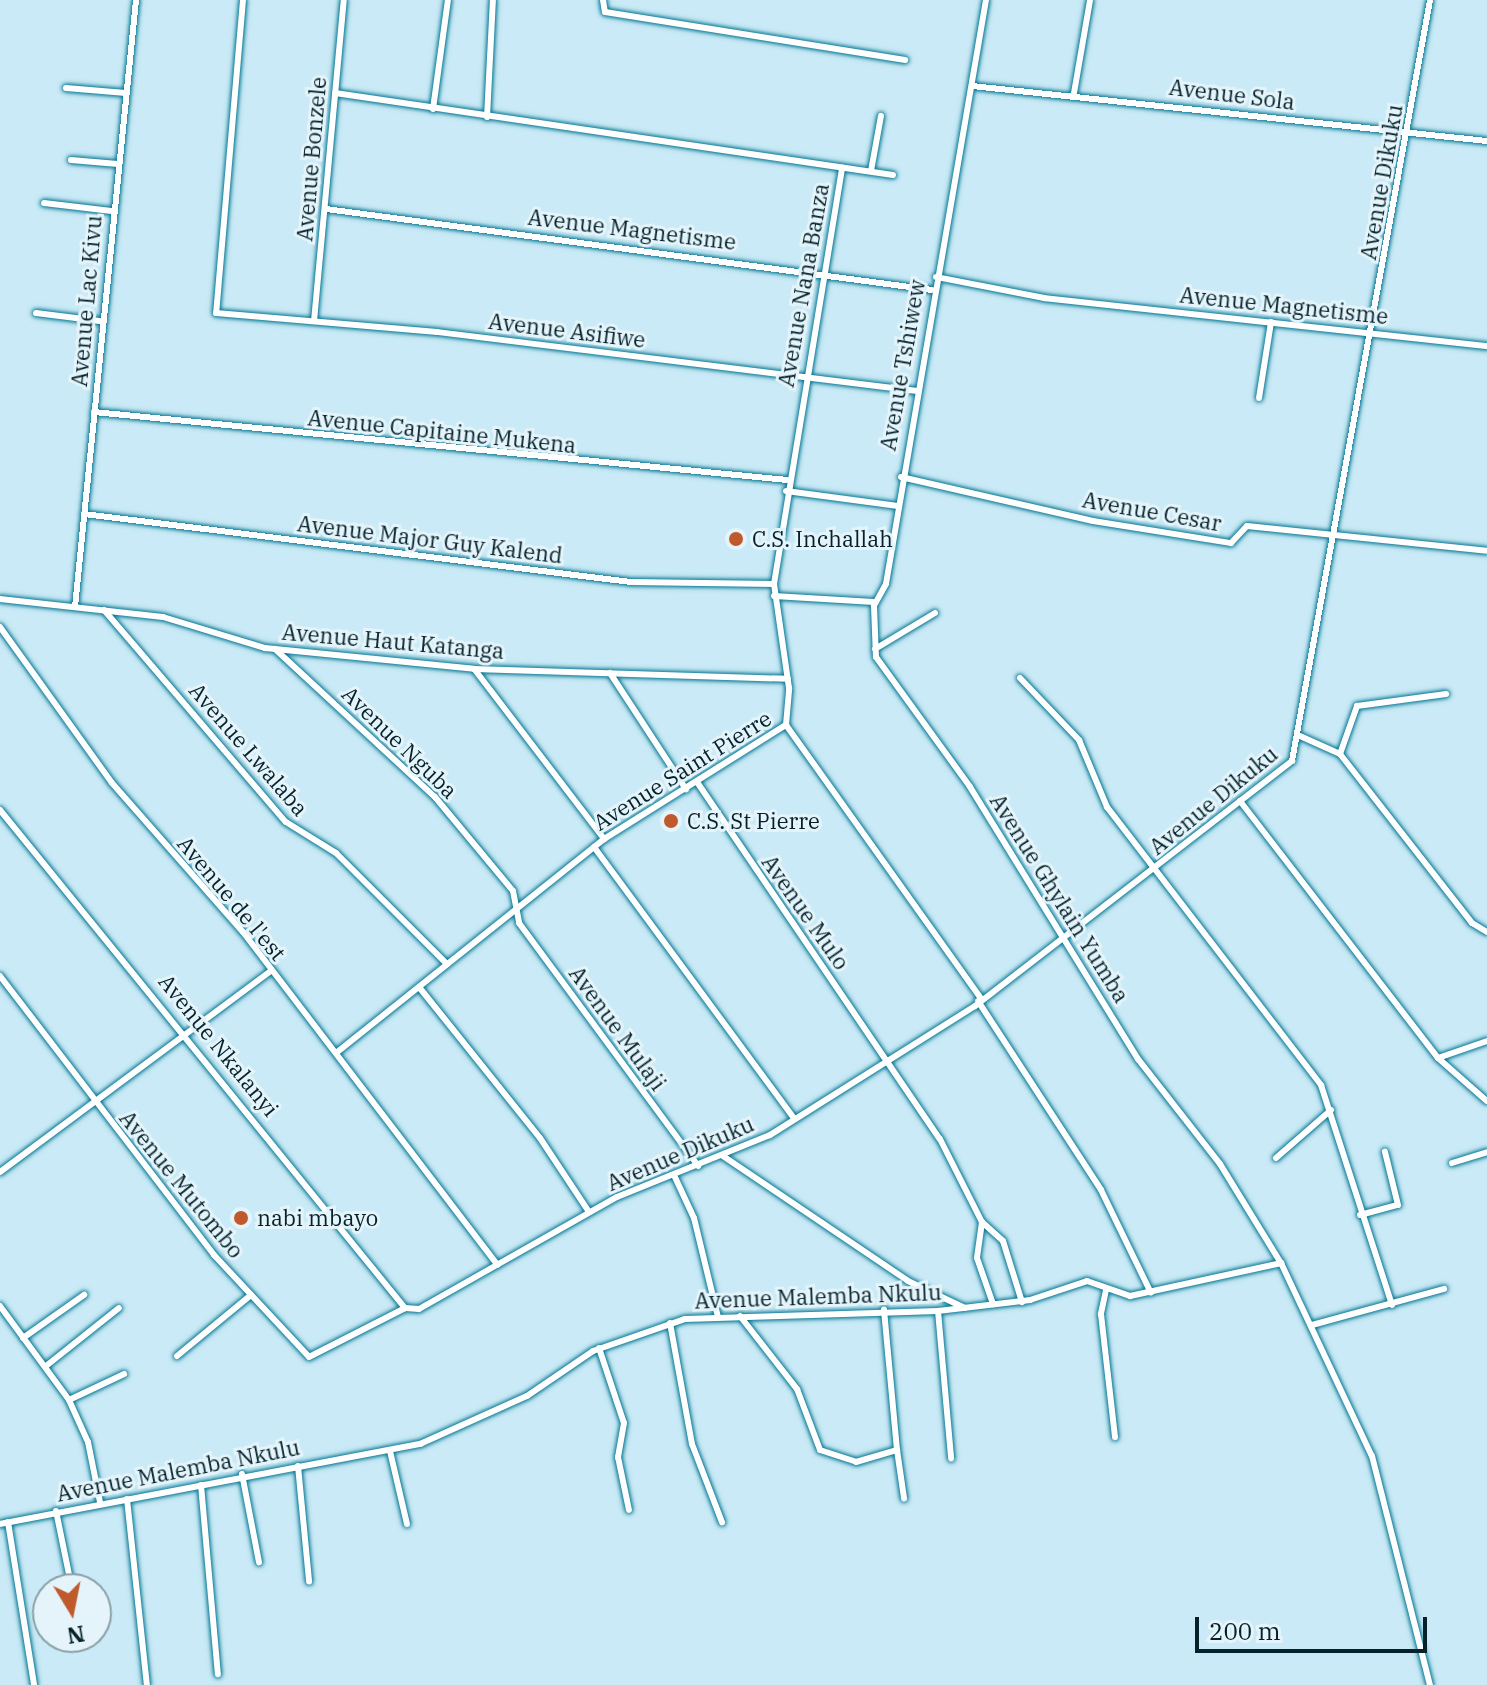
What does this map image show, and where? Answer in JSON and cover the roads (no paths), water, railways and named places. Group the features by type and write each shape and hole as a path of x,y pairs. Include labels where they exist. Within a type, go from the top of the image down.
{"street":[{"name":"Avenue Lac Kivu","path":"75,607 100,321 136,0"},
{"name":"Avenue Asifiwe","path":"243,0 214,311 916,391"},
{"name":"Avenue Bonzele","path":"314,321 344,0"},
{"path":"433,109 448,0"},
{"path":"487,117 493,0"},
{"path":"603,0 605,12 905,60"},
{"name":"Avenue Tshiwew","path":"875,649 874,602 886,584 932,290 986,0"},
{"path":"1074,93 1090,0"},
{"name":"Avenue Dikuku","path":"405,1308 419,1309 589,1212 723,1156 794,1118 979,999 1155,870 1292,761 1300,736 1374,332 1430,0"},
{"name":"Avenue Sola","path":"972,86 1074,93 1487,141"},
{"path":"66,88 126,93"},
{"name":"Avenue Nana Banza","path":"335,93 842,168 787,480 774,584 788,679 786,725"},
{"path":"871,171 881,116"},
{"path":"71,160 118,164"},
{"path":"842,168 893,175"},
{"path":"44,203 112,211"},
{"name":"Avenue Magnetisme","path":"326,209 824,272 932,290"},
{"name":"Avenue Magnetisme","path":"936,277 1044,298 1487,346"},
{"path":"36,313 100,321"},
{"path":"1259,398 1271,322"},
{"name":"Avenue Capitaine Mukena","path":"94,412 787,480"},
{"name":"Avenue Cesar","path":"901,477 1093,521 1231,543 1246,526 1487,551"},
{"path":"786,491 898,506"},
{"name":"Avenue Major Guy Kalend","path":"84,514 631,582 774,584"},
{"path":"774,596 874,602"},
{"name":"Avenue Haut Katanga","path":"0,599 175,619 275,649 474,669 788,679"},
{"name":"Avenue Lwalaba","path":"104,610 286,822 336,853 447,964"},
{"path":"875,649 935,613"},
{"name":"Avenue de l'est","path":"0,627 112,783 271,971 498,1265"},
{"name":"Avenue Nguba","path":"275,649 435,797 513,891 516,908"},
{"name":"Avenue Ghylain Yumba","path":"875,649 1065,935 1163,1097 1220,1164 1281,1263 1372,1456 1430,1685"},
{"path":"474,669 604,839"},
{"path":"610,673 686,789"},
{"path":"1020,678 1083,745 1107,807 1300,1052 1331,1110 1360,1215 1392,1305"},
{"path":"1340,754 1357,706 1446,694"},
{"name":"Avenue Saint Pierre","path":"336,1053 604,839 786,725 979,999 1101,1190 1151,1293"},
{"path":"1300,736 1340,754 1472,923 1487,932"},
{"name":"Avenue Mulo","path":"697,782 888,1059 982,1222 1003,1241 1022,1302"},
{"path":"1240,801 1438,1058 1487,1101"},
{"name":"Avenue Nkalanyi","path":"0,810 188,1037 405,1308"},
{"path":"594,847 794,1118"},
{"name":"Avenue Mulaji","path":"516,908 519,923 698,1166"},
{"path":"0,1172 188,1037 271,971"},
{"name":"Avenue Mutombo","path":"0,976 93,1105 251,1295 312,1358 405,1308"},
{"path":"419,987 540,1138 589,1212"},
{"path":"1438,1058 1487,1041"},
{"path":"1276,1158 1331,1110"},
{"path":"1360,1215 1398,1205 1385,1152"},
{"path":"1452,1163 1487,1152"},
{"path":"723,1156 883,1257 908,1281 965,1308"},
{"path":"674,1175 694,1218 718,1317"},
{"path":"982,1222 977,1258 993,1304"},
{"name":"Avenue Malemba Nkulu","path":"4,1523 100,1502 201,1485 242,1474 390,1451 527,1396 599,1348 670,1323 740,1316 938,1311 1022,1302 1087,1281 1106,1290 1151,1293 1281,1263"},
{"path":"1312,1325 1444,1289"},
{"path":"1106,1290 1103,1334 1115,1437"},
{"path":"23,1338 84,1295"},
{"path":"177,1356 251,1295"},
{"path":"0,1306 69,1400 88,1442 100,1502"},
{"path":"46,1366 119,1308"},
{"path":"884,1310 904,1498"},
{"path":"938,1311 951,1458"},
{"path":"740,1316 797,1389 823,1453 856,1462 897,1450"},
{"path":"670,1323 692,1444 722,1522"},
{"path":"599,1348 624,1423 618,1457 629,1510"},
{"path":"69,1400 124,1374"},
{"path":"390,1451 407,1524"},
{"path":"298,1466 309,1581"},
{"path":"242,1474 259,1562"},
{"path":"201,1485 218,1674"},
{"path":"127,1499 147,1685"},
{"path":"56,1511 69,1573"},
{"path":"4,1523 34,1685"}],"place":[{"name":"C.S. Inchallah","path":"736,539"},
{"name":"C.S. St Pierre","path":"671,821"},
{"name":"nabi mbayo","path":"241,1218"}]}
